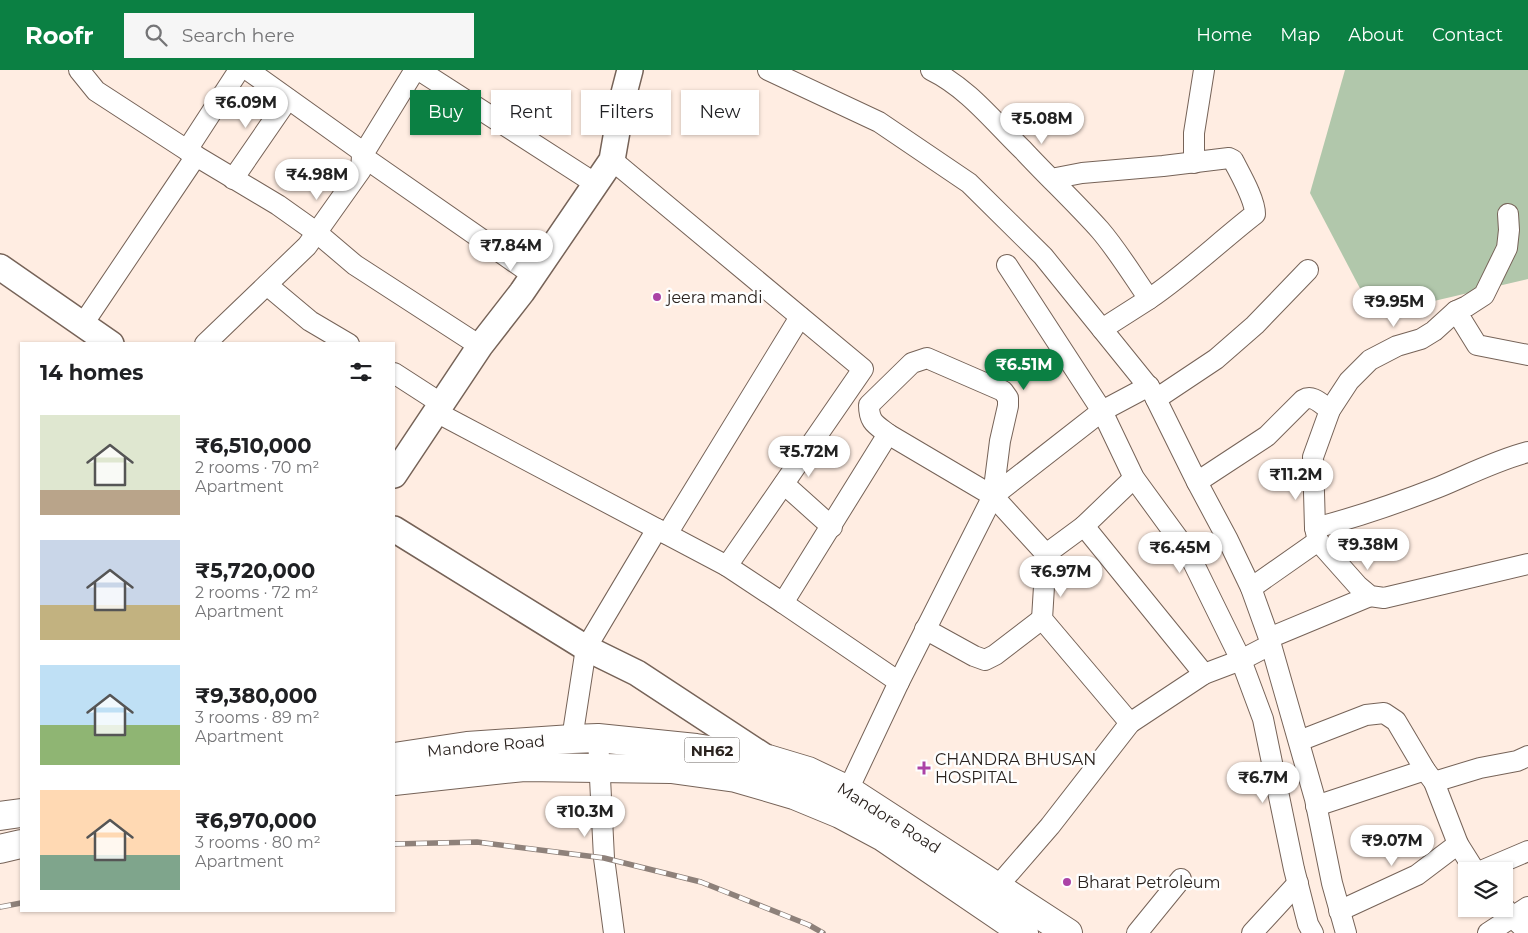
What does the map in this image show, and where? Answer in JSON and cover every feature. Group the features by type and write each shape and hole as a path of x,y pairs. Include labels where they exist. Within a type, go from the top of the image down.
{"highway":[{"name":"Mandore Road","path":"395,756 467,746 585,738 696,748 768,759 808,771 848,790 1068,933"},
{"name":"Mandore Road","path":"395,781 524,767 670,768 736,778 794,795 840,814 883,837 1024,933"},
{"path":"0,816 20,813"},
{"path":"0,849 20,844"}],"street":[{"path":"79,70 96,91 191,153 278,205 316,232 355,266 480,346"},
{"path":"83,324 191,153 239,70"},
{"path":"207,342 307,246 362,170 360,150 248,70"},
{"path":"395,474 480,346 533,275 612,160 623,97 630,70"},
{"path":"768,70 879,122 969,183 1043,256 1153,393 1251,588 1299,741 1316,806 1332,883 1346,933"},
{"path":"931,70 942,75 988,113 1052,179 1100,231 1148,299"},
{"path":"1194,162 1194,134 1204,70"},
{"path":"362,156 413,73 417,71 422,72 596,184"},
{"path":"234,178 288,99"},
{"path":"362,156 533,275"},
{"path":"1052,179 1082,173 1194,162 1225,157 1233,160 1254,206 1255,214 1170,285 1102,329"},
{"path":"612,160 863,369 727,566"},
{"path":"1508,214 1507,248 1484,295 1456,311 1434,331 1421,339 1397,346 1370,360 1349,381 1330,410 1313,457 1317,534 1358,586 1370,596 1384,598 1528,564"},
{"path":"1007,264 1102,411 1134,478 1188,552 1241,660 1263,719 1298,884 1308,924 1314,933"},
{"path":"0,267 108,342"},
{"path":"994,496 1102,411 1153,393 1216,359 1255,325 1308,270"},
{"path":"267,285 310,321 345,342"},
{"path":"1456,311 1477,345 1528,355"},
{"path":"614,933 604,858 600,768 585,738 586,648 800,317"},
{"path":"848,790 925,629 994,496 1000,442 1008,398 1003,391 926,358 912,363 869,405 869,415 873,423 888,434 994,496 1046,554 1042,620 1130,723"},
{"path":"395,374 439,408 727,566 899,682"},
{"path":"1197,482 1267,436 1307,397 1313,398 1330,410"},
{"path":"783,603 832,527 888,434"},
{"path":"1251,588 1317,534 1438,488 1513,456 1528,452"},
{"path":"1046,554 1084,526 1134,478"},
{"path":"784,484 832,527"},
{"path":"1084,526 1204,674"},
{"path":"395,530 586,648 636,673 768,759"},
{"path":"997,887 1050,826 1130,723 1204,674 1241,660 1269,642 1370,596"},
{"path":"925,629 985,660 996,656 1042,620"},
{"path":"1299,741 1366,715 1384,713 1396,721 1430,776 1458,844 1469,862"},
{"path":"1316,806 1430,776 1517,761 1528,756"},
{"path":"1339,911 1417,875 1458,844"},
{"path":"1502,862 1528,851"},
{"path":"1137,933 1181,879"},
{"path":"1252,933 1298,884"},
{"path":"1488,933 1514,910 1528,932"}],"green space":[{"path":"1345,70 1528,70 1528,279 1374,315 1310,193"}],"railway":[{"path":"395,844 477,842 604,858 701,882 809,925 823,933"},
{"path":"0,907 20,903"}],"place":[{"name":"jeera mandi","path":"657,297"},
{"name":"CHANDRA BHUSAN HOSPITAL","path":"924,768"},
{"name":"Bharat Petroleum","path":"1067,882"}]}
